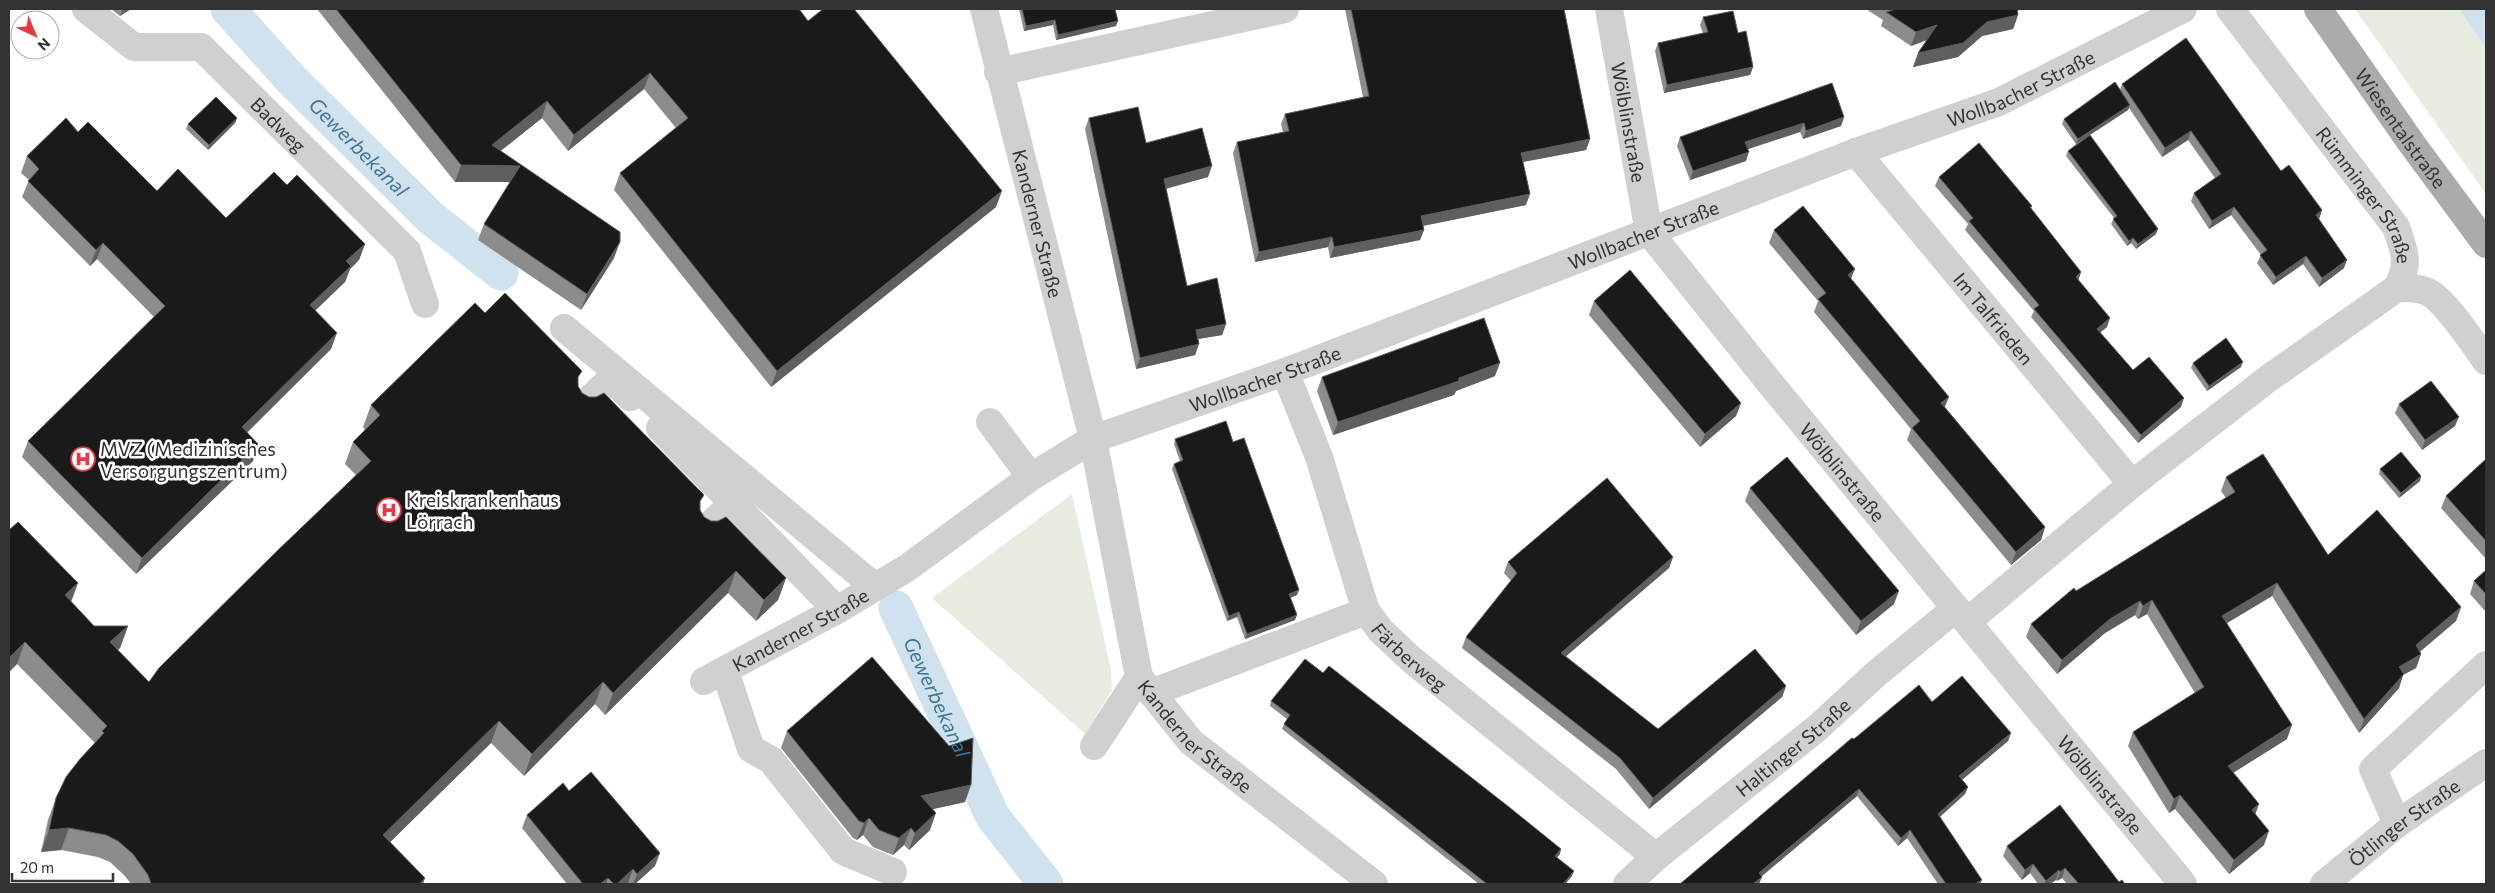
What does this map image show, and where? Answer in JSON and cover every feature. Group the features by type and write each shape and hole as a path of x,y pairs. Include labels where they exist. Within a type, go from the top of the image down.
{"main road":[{"name":"Wiesentalstraße","path":"2318,9 2486,244"}],"street":[{"name":"Badweg","path":"86,9 134,47 201,47 407,251 425,304"},
{"name":"Kanderner Straße","path":"984,9 998,72 1093,439 1145,685 1191,742 1374,884"},
{"path":"998,72 1192,19 1285,9"},
{"name":"Wölblinstraße","path":"1609,9 1649,232 1770,383 2183,884"},
{"name":"Wollbacher Straße","path":"1093,439 1285,372 1856,152 1999,102 2183,9"},
{"name":"Rümminger Straße","path":"2230,9 2396,227 2405,255 2405,272 2397,288 2414,288 2427,292 2438,299 2486,361"},
{"name":"Im Talfrieden","path":"1856,152 2132,484"},
{"name":"Haltinger Straße","path":"1627,884 1656,857 1816,729 1876,674 1962,614 2268,378 2397,288"},
{"path":"564,328 875,587"},
{"name":"Färberweg","path":"1285,372 1319,457 1366,611 1381,631 1406,654 1656,857"},
{"path":"585,404 612,378 837,610"},
{"path":"990,422 1031,477"},
{"name":"Kanderner Straße","path":"893,872 843,851 770,760 751,749 714,676 837,610 907,568 1031,477 1093,439"},
{"path":"707,528 733,503"},
{"path":"1094,746 1145,685 1366,611"},
{"path":"2397,824 2372,769 2486,665"},
{"name":"Ötlinger Straße","path":"2324,884 2397,824 2486,763"}],"shaded area":[{"path":"2355,9 2459,9 2486,48 2486,194"},
{"path":"1072,494 1111,670 1112,690 1085,734 932,598"}],"water":[{"path":"2459,9 2486,9 2486,48"}],"building":[{"path":"336,9 799,9 808,21 823,9 854,9 1002,191 777,371 620,173 688,118 650,73 574,135 547,101 492,145 620,232 620,242 587,294 484,224 520,166 461,165"},
{"path":"1022,9 1115,9 1118,21 1058,35 1055,20 1026,26"},
{"path":"1351,9 1564,9 1590,139 1521,153 1530,194 1421,216 1424,230 1334,247 1332,237 1259,252 1237,142 1289,131 1285,114 1369,96"},
{"path":"1891,9 2017,9 2018,15 1987,22 1963,43 1918,53 1937,25 1916,32 1886,12 1893,10"},
{"path":"1733,11 1738,33 1746,31 1753,67 1667,85 1658,43 1708,32 1703,17"},
{"path":"2186,38 2281,171 2289,165 2322,210 2316,215 2347,260 2322,278 2306,256 2276,277 2260,255 2267,250 2234,207 2212,221 2194,193 2221,174 2191,131 2165,148 2122,84"},
{"path":"2115,82 2130,105 2078,139 2064,119"},
{"path":"1832,83 1844,117 1806,131 1804,123 1745,142 1749,152 1693,171 1680,137"},
{"path":"216,97 237,118 209,145 188,124"},
{"path":"1138,107 1146,143 1202,128 1212,166 1164,179 1187,286 1217,278 1226,324 1196,330 1199,344 1140,358 1089,118"},
{"path":"66,118 78,132 88,122 157,191 178,169 226,218 274,172 287,185 297,175 365,244 346,261 351,266 310,305 337,333 242,427 258,444 142,558 28,441 165,306 103,243 96,250 28,181 39,169 27,156"},
{"path":"2090,135 2158,229 2138,244 2133,238 2129,241 2113,219 2117,216 2068,151"},
{"path":"1979,143 2032,206 2030,207 2081,272 2076,277 2110,318 2097,329 2133,370 2149,357 2184,398 2141,435 2034,309 2039,305 1969,221 1973,218 1939,177"},
{"path":"1803,206 1855,269 1848,275 1949,397 1941,403 2045,527 2016,552 1912,428 1920,421 1818,299 1826,293 1774,230"},
{"path":"1630,270 1741,403 1705,434 1594,301"},
{"name":"Kreiskrankenhaus Lörrach","path":"505,293 582,371 578,377 578,386 582,393 589,397 596,397 604,393 704,495 700,501 700,510 704,517 711,521 718,521 726,517 786,578 764,600 736,571 613,693 603,682 532,754 499,721 383,835 425,878 419,884 151,884 148,875 133,854 118,841 106,835 69,828 49,830 56,798 66,777 104,733 102,731 107,726 25,642 9,658 9,530 18,522 78,583 65,595 94,626 128,626 110,642 149,682 159,668 371,461 353,442 380,415 371,405 475,303 485,313"},
{"path":"1484,318 1500,363 1459,378 1459,381 1338,422 1322,377"},
{"path":"2226,338 2243,362 2209,386 2193,363"},
{"path":"2431,381 2459,417 2425,440 2399,404"},
{"path":"1226,421 1233,442 1244,438 1299,590 1289,594 1297,615 1247,634 1239,612 1229,616 1174,464 1183,460 1175,439"},
{"path":"2401,452 2421,476 2401,493 2380,469"},
{"path":"2263,454 2328,555 2377,510 2461,607 2416,645 2421,654 2399,667 2404,674 2364,719 2277,583 2222,616 2292,725 2228,766 2259,804 2252,810 2269,831 2234,860 2180,795 2174,799 2133,732 2204,687 2152,600 2143,606 2140,601 2110,619 2062,660 2031,624 2074,588 2076,591 2235,492 2226,477"},
{"path":"1787,457 1899,591 1861,621 1750,488"},
{"path":"2486,459 2486,541 2446,496"},
{"path":"1607,478 1673,557 1561,653 1658,729 1755,649 1786,686 1653,798 1620,758 1466,637 1517,573 1508,562"},
{"path":"2486,570 2486,594 2474,581"},
{"path":"872,657 949,746 973,738 971,785 921,796 936,813 915,833 911,828 899,838 879,830 869,818 864,823 859,821 787,731"},
{"path":"1305,659 1323,673 1329,666 1509,807 1561,849 1555,856 1574,871 1563,884 1487,884 1284,724 1290,715 1271,701"},
{"path":"1962,676 2011,733 1959,776 1968,787 1938,814 1982,880 1975,884 1946,884 1910,830 1901,838 1859,789 1759,873 1762,877 1753,884 1680,884 1852,738 1854,739 1919,685 1932,702"},
{"path":"591,772 660,853 637,874 633,869 617,884 614,884 608,878 600,884 583,884 527,815 563,783 569,791"},
{"path":"2060,805 2119,882 2122,880 2125,884 2079,884 2065,868 2060,872 2059,870 2046,881 2033,864 2025,870 2007,846"}],"waterway":[{"name":"Gewerbekanal","path":"228,9 291,79 431,218 501,273"},
{"name":"Gewerbekanal","path":"896,608 993,817 1046,884"}],"place":[{"name":"MVZ (Medizinisches Versorgungszentrum)","path":"83,459"},
{"name":"Kreiskrankenhaus Lörrach","path":"389,510"}]}
